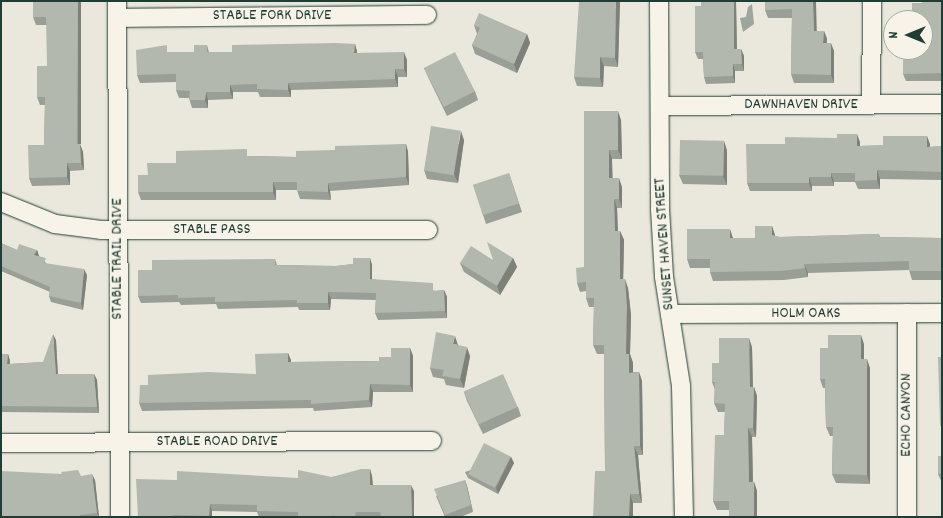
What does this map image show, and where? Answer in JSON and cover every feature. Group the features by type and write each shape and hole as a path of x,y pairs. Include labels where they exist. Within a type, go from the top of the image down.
{"street":[{"name":"SUNSET HAVEN STREET","path":"659,1 660,209 670,314 682,386 684,517"},
{"path":"871,104 872,1"},
{"name":"STABLE FORK DRIVE","path":"117,9 427,16"},
{"name":"STABLE TRAIL DRIVE","path":"117,9 120,517"},
{"name":"DAWNHAVEN DRIVE","path":"660,106 942,104"},
{"name":"STABLE PASS","path":"1,202 55,224 118,230 428,230"},
{"name":"ECHO CANYON","path":"907,313 907,517"},
{"name":"HOLM OAKS","path":"670,314 942,313"},
{"name":"STABLE ROAD DRIVE","path":"1,443 432,440"}],"shaded area":[{"path":"752,4 754,24 743,32 740,18 746,17 748,7"}],"building":[{"path":"33,1 78,1 77,144 80,144 81,163 67,163 67,177 29,178 28,145 44,145 45,97 37,97 37,66 47,66 46,17 33,17"},
{"path":"579,1 616,1 615,58 600,57 600,78 574,77"},
{"path":"701,1 734,1 734,49 741,49 742,64 733,64 733,76 704,77 703,52 695,52 695,6 701,6"},
{"path":"765,1 813,1 814,31 824,31 823,43 831,43 831,75 791,74 792,9 765,10"},
{"path":"922,1 942,1 942,73 903,74 903,60 933,60 933,10 912,10 912,3 922,3"},
{"path":"479,13 527,34 514,64 472,45 480,28 474,25"},
{"path":"355,44 354,53 404,52 404,69 395,69 395,79 288,83 288,90 257,89 257,84 230,85 230,92 206,92 205,100 189,100 190,91 176,90 176,74 137,75 136,50 167,45 167,52 194,52 194,45 207,45 207,52 232,52 232,45"},
{"path":"455,52 475,91 444,107 424,68"},
{"path":"584,111 618,111 618,150 609,150 609,178 619,178 619,199 614,199 615,231 620,231 620,279 625,279 627,306 626,354 629,354 629,373 639,372 640,446 634,446 639,494 630,494 629,517 593,517 595,471 605,471 604,345 593,345 594,298 586,298 586,282 577,283 576,268 584,267"},
{"path":"431,126 461,131 454,175 424,170"},
{"path":"837,134 857,134 857,146 883,145 883,136 927,136 927,147 942,146 942,172 877,170 877,180 855,181 855,173 831,173 831,177 809,177 809,183 747,183 746,144 785,144 785,137 837,138"},
{"path":"680,140 724,141 723,176 679,175"},
{"path":"406,144 406,177 328,183 328,192 297,191 297,182 273,182 273,192 138,192 138,175 148,175 147,163 176,163 176,151 247,149 247,156 296,157 296,151 335,150 335,146"},
{"path":"509,173 519,203 483,215 473,185"},
{"path":"755,226 772,226 772,235 780,237 879,234 879,237 942,238 942,271 909,271 909,261 804,264 805,268 781,271 710,272 710,259 687,259 687,229 730,229 730,238 755,238"},
{"path":"487,242 513,258 497,286 460,263 471,246 493,260"},
{"path":"1,243 17,250 19,244 37,250 34,255 46,258 44,263 84,269 81,303 49,296 50,287 1,266"},
{"path":"353,258 370,258 370,279 433,283 433,291 444,290 445,311 375,313 376,293 328,292 328,303 297,303 297,300 215,302 215,297 178,298 178,295 138,296 138,270 152,270 152,260 275,259 275,265 336,266 353,264"},
{"path":"436,332 455,336 453,344 467,347 460,379 442,376 444,370 430,368"},
{"path":"53,334 56,374 94,374 97,407 1,406 1,354 8,354 7,364 43,362"},
{"path":"828,335 861,335 861,359 867,359 867,475 832,474 833,427 826,427 825,379 820,379 820,348 828,348"},
{"path":"719,338 749,338 750,387 754,387 753,428 748,428 749,482 754,482 754,517 729,517 729,501 713,501 715,435 724,435 725,404 714,403 715,382 712,382 712,363 719,363"},
{"path":"391,348 410,348 410,385 370,384 369,400 311,404 311,400 139,403 140,385 148,385 148,375 208,372 256,374 255,354 288,353 288,362 379,361 379,357 391,357"},
{"path":"938,357 942,357 942,426 940,426"},
{"path":"503,374 518,407 478,424 464,391"},
{"path":"484,443 511,457 495,488 468,474"},
{"path":"938,456 942,456 942,474 938,474"},
{"path":"361,469 370,469 370,485 411,485 412,517 381,517 380,512 356,512 355,517 337,517 332,515 332,517 298,517 298,512 257,511 257,505 210,504 209,516 173,515 173,517 138,517 136,479 177,480 177,471 298,478 298,470 332,477"},
{"path":"78,470 81,476 92,474 97,513 80,515 80,517 1,517 1,471 62,474 61,472"},
{"path":"465,480 471,505 445,515 434,489"}]}
